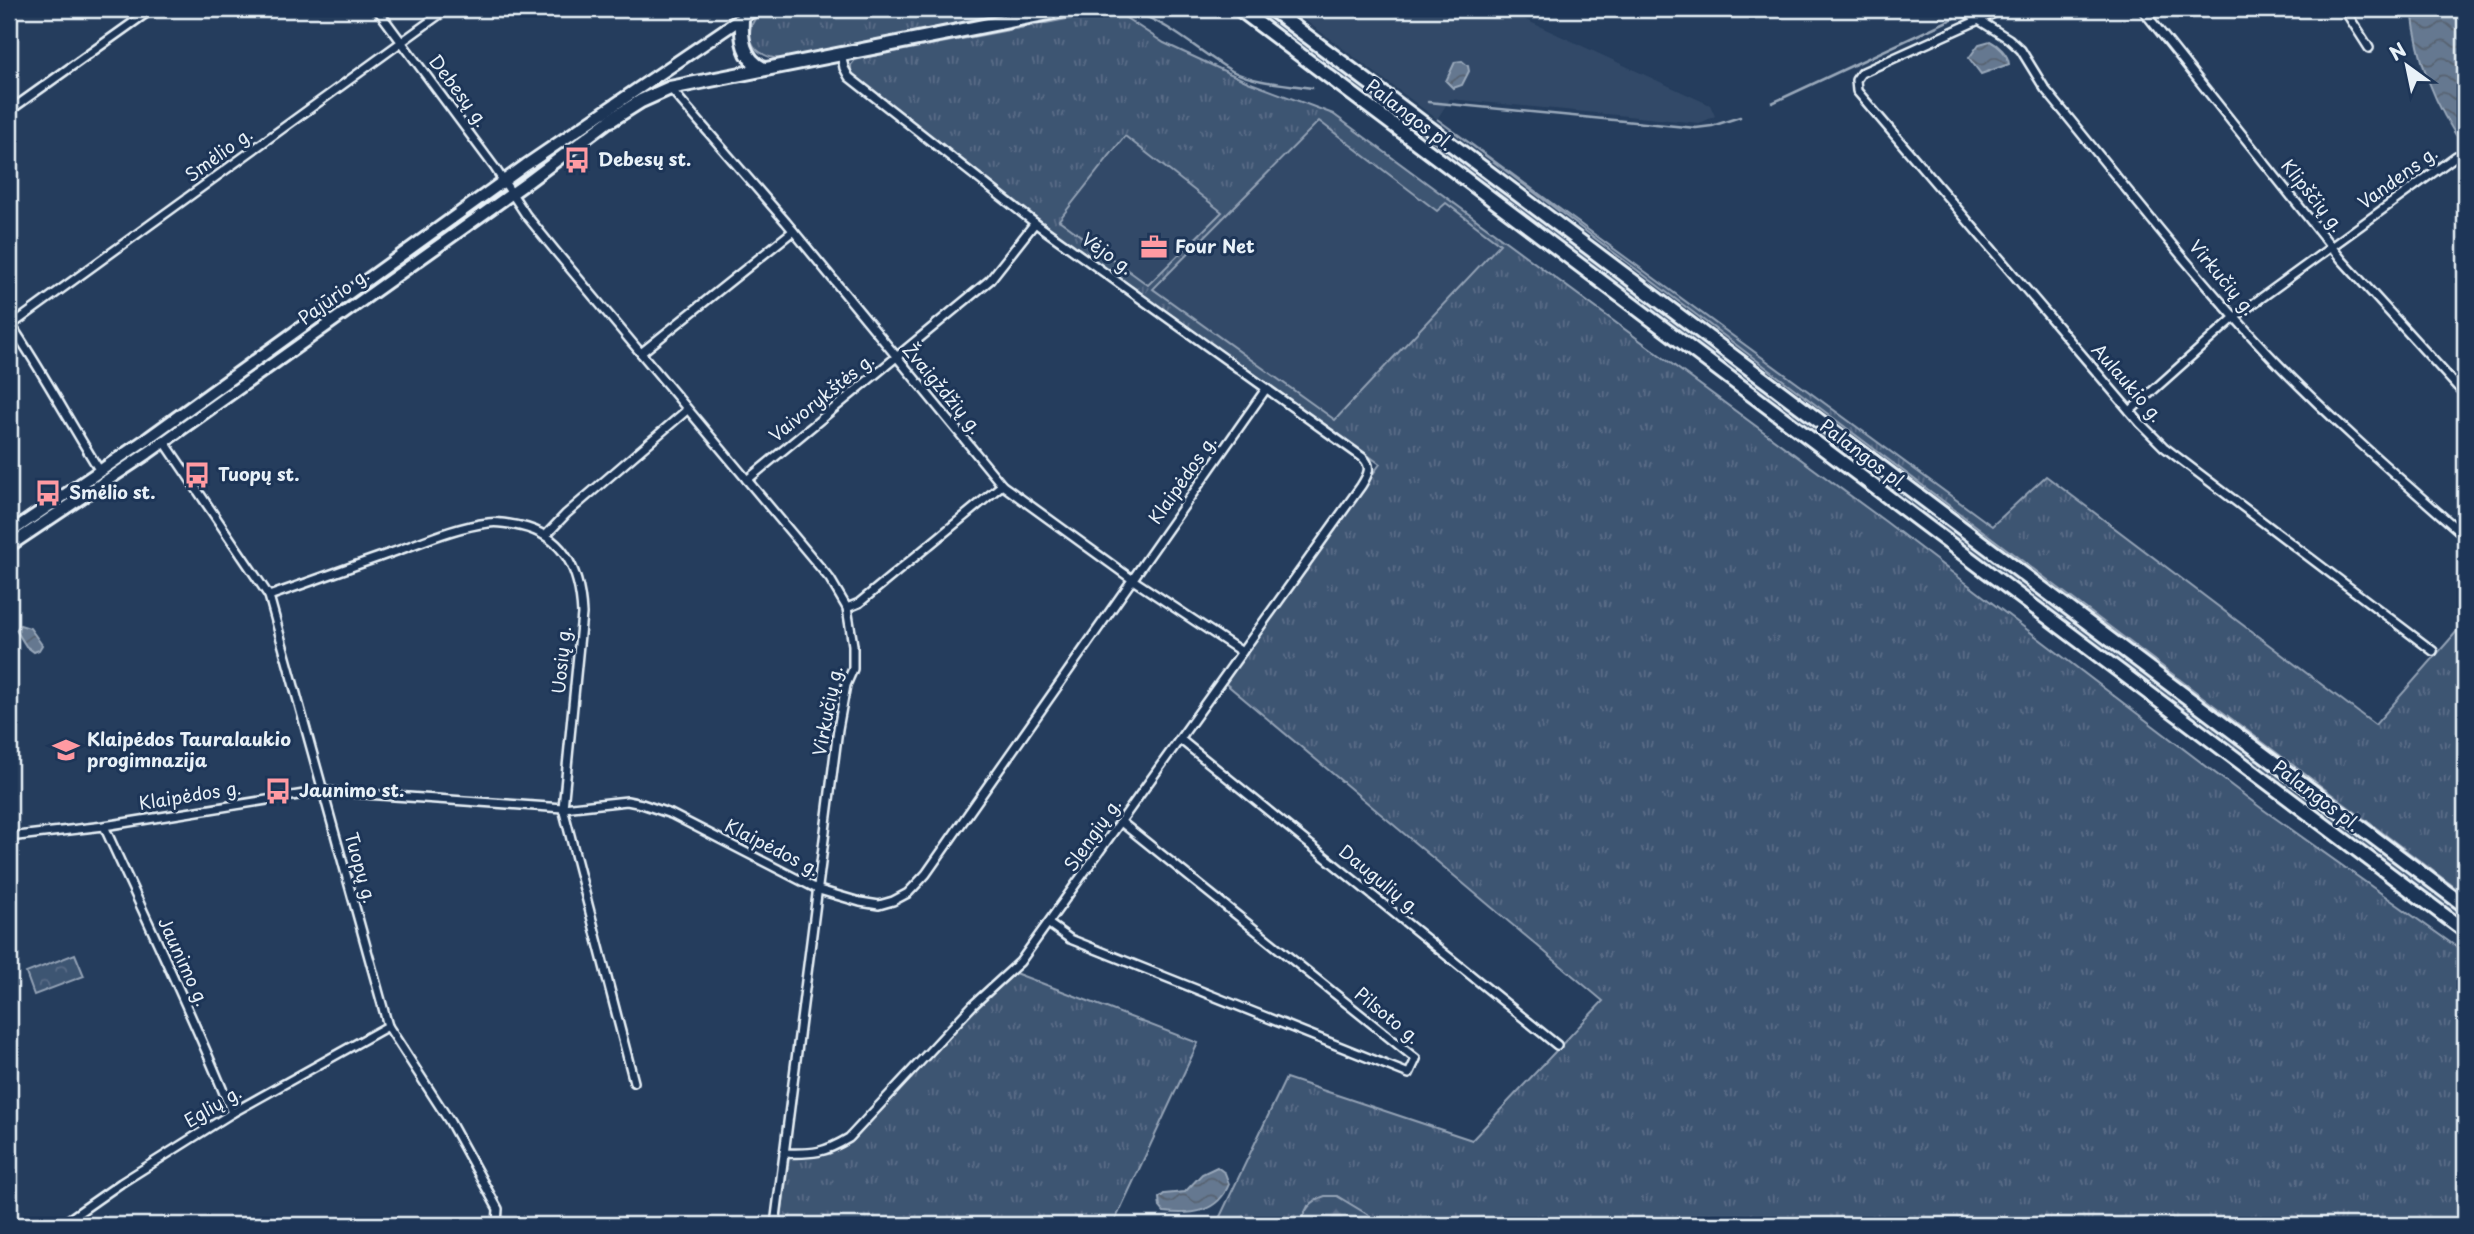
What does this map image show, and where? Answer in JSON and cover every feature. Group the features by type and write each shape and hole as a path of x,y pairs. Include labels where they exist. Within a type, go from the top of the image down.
{"highway":[{"path":"611,120 641,101 670,88 841,52 1069,9"},
{"name":"Palangos pl.","path":"1238,9 2465,931"},
{"name":"Palangos pl.","path":"1272,9 2465,906"},
{"path":"748,12 743,39 746,53 751,63 762,68"}],"main road":[{"name":"Pajūrio g.","path":"9,533 100,471 504,181 748,12"},
{"name":"Pajūrio g.","path":"9,546 164,441 512,193 611,120 672,67"}],"street":[{"path":"9,111 152,9"},
{"name":"Debesų g.","path":"377,9 512,193"},
{"name":"Smėlio g.","path":"10,326 447,9"},
{"name":"Virkučių g.","path":"1961,9 2021,50 2045,89 2235,317 2290,376 2355,439 2465,536"},
{"path":"1979,20 2003,9"},
{"name":"Klipščių g.","path":"2142,9 2342,260 2465,395"},
{"path":"2344,9 2369,48"},
{"name":"Aulaukio g.","path":"1979,20 1861,73 1856,80 1857,91 2130,411 2164,447 2433,651"},
{"name":"Vėjo g.","path":"841,52 849,78 1035,223 1362,457 1368,462 1369,468"},
{"name":"Žvaigždžių g.","path":"670,88 793,231 1002,485 1133,580 1242,652"},
{"name":"Vandens g.","path":"2130,411 2235,317 2456,156"},
{"name":"Virkučių g.","path":"512,193 557,253 830,579 846,608 853,645 853,669 846,685 838,729 775,1225"},
{"name":"Vaivorykštės g.","path":"747,480 990,280 1035,223"},
{"path":"641,354 793,231"},
{"path":"10,326 42,371 100,471"},
{"name":"Klaipėdos g.","path":"9,837 323,791 564,808 615,801 642,804 671,814 819,890 879,905 893,901 908,893 926,874 1266,389"},
{"path":"269,596 470,526 500,523 534,529 546,535 566,514 687,410"},
{"name":"Tuopų g.","path":"164,441 269,596 388,1026 450,1122 498,1209 497,1225"},
{"name":"Slengių g.","path":"784,1153 828,1151 849,1138 965,1013 1020,962 1361,486 1369,468"},
{"path":"846,608 859,603 1002,485"},
{"name":"Uosių g.","path":"546,535 553,539 571,565 582,600 564,808 634,1082"},
{"name":"Daugulių g.","path":"1181,740 1557,1045"},
{"name":"Pilsoto g.","path":"1049,924 1070,939 1409,1074 1416,1059 1121,822"},
{"name":"Jaunimo g.","path":"104,825 208,1052 232,1113"},
{"name":"Eglių g.","path":"61,1225 121,1183 232,1113 388,1026"}],"shaded area":[{"path":"1290,9 1502,9 1710,105 1715,116 1700,123 1450,99 1437,119"},
{"path":"1319,121 1436,211 1446,202 1500,244 1335,420 1153,288"},
{"path":"1125,136 1222,212 1148,285 1059,220"}],"green space":[{"path":"765,9 1034,9 779,59 760,52 751,39 752,24"},
{"path":"1251,9 1261,9 2465,915 2465,925"},
{"path":"1114,10 1164,43 1248,82 1333,114 1886,522 2261,808 2465,953 2465,1225 1385,1225 1308,1206 1299,1225 1216,1225 1286,1078 1472,1140 1603,1001 1225,683 1380,464 1054,231 851,73 851,65 855,60","holes":["1319,121 1437,211 1446,203 1500,244 1335,420 1153,289","1125,136 1222,212 1148,285 1059,220"]},
{"path":"1437,119 1992,526 2046,476 2375,725 2465,622 2465,895"},
{"path":"75,954 84,976 34,995 26,973"},
{"path":"1015,973 1198,1043 1113,1225 780,1225 789,1158 829,1154 854,1140 952,1032"},
{"path":"1325,1196 1337,1196 1385,1225 1299,1225 1311,1204"}],"water":[{"path":"2412,9 2465,9 2465,148 2445,116 2429,82 2418,46"},
{"path":"1990,41 2002,50 2009,64 1981,74 1969,58 1979,44"},
{"path":"1462,61 1469,71 1462,85 1453,88 1446,81 1455,62"},
{"path":"20,625 30,628 42,645 39,650 34,652 26,646 16,630"},
{"path":"1217,1167 1225,1173 1229,1184 1224,1194 1211,1206 1184,1213 1164,1212 1160,1207 1159,1198 1164,1194 1185,1192 1202,1174"}],"waterway":[{"path":"1135,12 1162,24 1241,75 1261,81 1312,88"},
{"path":"1772,103 1954,18"},
{"path":"1428,102 1696,128 1740,117"}],"place":[{"name":"Debesų st.","path":"577,160"},
{"name":"Four Net","path":"1154,247"},
{"name":"Tuopų st.","path":"197,475"},
{"name":"Smėlio st.","path":"48,493"},
{"name":"Klaipėdos Tauralaukio progimnazija","path":"66,750"},
{"name":"Jaunimo st.","path":"278,791"}]}
